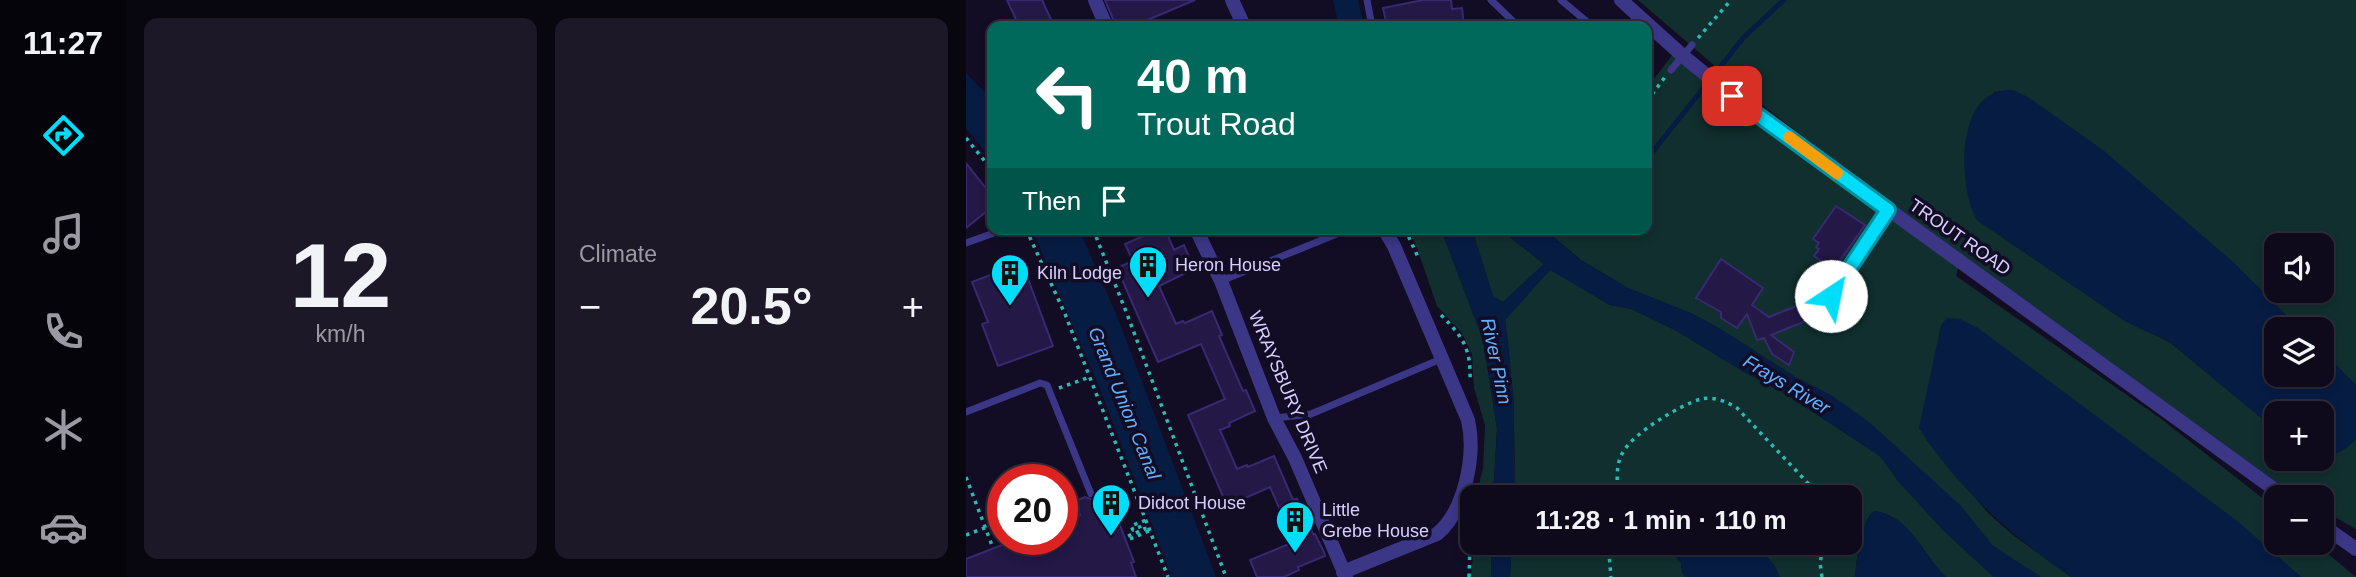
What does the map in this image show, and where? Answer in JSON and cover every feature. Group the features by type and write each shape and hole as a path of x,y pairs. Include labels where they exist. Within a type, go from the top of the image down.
{"street":[{"path":"1095,0 1104,21"},
{"path":"1232,0 1242,21"},
{"name":"TROUT ROAD","path":"1620,0 1646,21"},
{"name":"TROUT ROAD","path":"1652,25 1688,54 1732,96 2269,485"},
{"name":"WRAYSBURY DRIVE","path":"1199,235 1221,281 1274,418 1295,458 1344,574 1437,534 1455,513 1470,462 1470,431 1388,235"},
{"path":"2334,533 2356,549"}],"lane":[{"path":"1367,0 1371,21"},
{"path":"1491,0 1513,21"},
{"path":"1561,0 1586,21"},
{"path":"1671,70 1688,54"},
{"path":"1805,279 1831,296 1888,210"},
{"path":"966,243 988,235"},
{"path":"1221,281 1334,235"},
{"path":"1274,418 1311,414 1441,359"},
{"path":"966,412 1042,383 1047,385 1091,494"}],"path":[{"path":"1688,54 1731,0"},
{"path":"1652,95 1671,70"},
{"path":"966,138 987,164"},
{"path":"1029,235 1065,314 1168,577"},
{"path":"1095,235 1226,577"},
{"path":"1618,485 1620,458 1625,447 1664,418 1702,399 1710,398 1737,408 1810,485"},
{"path":"966,477 987,532"},
{"path":"1147,520 1131,526 1133,530 1144,525 1145,529 1129,537 1151,530"},
{"path":"966,535 985,527"},
{"path":"1468,577 1469,555"},
{"path":"1609,555 1611,577"},
{"path":"1822,555 1822,577"}],"green space":[{"path":"1638,0 2356,0 2356,385 2334,363 2334,317 2288,317 2274,303 2334,303 2334,233 2264,233 2264,293 2232,261 2013,90 1994,92 1977,220 2122,319 2172,344 2264,420 2264,471 2334,471 2334,454 2356,439 2356,529 2334,517 2334,485 2281,485 1919,225 1744,91"},
{"path":"1673,54 1959,264 1956,276 2160,418 2264,499 2264,547 1926,439 1988,513 2013,535 2071,577 2041,577 1992,545 1960,505 1792,375 1693,314 1628,288 1581,260 1551,235 1652,235 1652,81"},
{"path":"1411,235 1443,235 1483,340 1497,429 1494,485 1479,485 1483,468 1485,425 1474,388 1472,354 1462,333 1437,306"},
{"path":"1474,235 1508,235 1544,264 1503,302 1493,297"},
{"path":"1550,269 1610,305 1632,309 1677,331 1781,391 1880,456 1899,482 1944,531 1994,577 1946,577 1906,528 1887,514 1874,511 1862,532 1862,485 1514,485 1513,408 1505,320"},
{"path":"1473,555 1492,555 1491,577 1471,577"},
{"path":"1511,555 1674,555 1681,562 1682,572 1686,577 1510,577"},
{"path":"1765,555 1858,555 1855,577 1780,577"},
{"path":"2275,555 2329,555 2356,577 2301,577"}],"water":[{"path":"1333,0 1358,0 1363,21 1338,21"},
{"path":"966,73 987,95 987,154 966,128"},
{"path":"2013,90 2028,97 2103,150 2232,261 2264,293 2264,303 2274,303 2288,317 2264,317 2264,387 2334,387 2334,363 2356,385 2356,439 2334,454 2334,401 2264,401 2264,420 2172,344 2122,319 1977,220 1967,192 1964,156 1966,138 1977,107 1987,97 1999,91"},
{"name":"Grand Union Canal","path":"1035,235 1082,235 1119,321 1216,577 1172,577 1100,389"},
{"path":"1443,235 1474,235 1493,296 1503,302 1544,264 1508,235 1551,235 1579,259 1628,288 1693,314 1792,375 1831,395 1869,422 1960,505 1992,545 2041,577 1994,577 1944,531 1899,482 1880,456 1781,391 1677,331 1632,309 1610,305 1550,270 1505,320 1514,401 1514,485 1494,485 1497,429 1483,340"},
{"path":"1947,318 1960,319 1978,328 2236,520 2264,545 2264,555 2276,555 2301,577 2071,577 2048,561 1987,510 1951,472 1919,428 1941,325"},
{"path":"1874,511 1897,520 1946,577 1855,577 1858,555 1862,555 1862,532"},
{"path":"1492,555 1511,555 1510,577 1491,577"},
{"path":"1674,555 1765,555 1780,577 1686,577 1682,572 1681,562"}],"building":[{"path":"1007,0 1042,0 1052,21 1017,21"},
{"path":"1105,0 1195,0 1145,21 1114,21"},
{"path":"1423,0 1451,0 1452,9 1462,8 1463,21 1386,21 1383,8"},
{"path":"966,163 987,190 987,211 966,228"},
{"path":"1836,206 1865,225 1834,269 1814,256 1819,249 1816,247 1819,243 1813,239"},
{"path":"1145,235 1168,235 1174,250 1184,245 1194,269 1159,286 1176,324 1183,321 1185,323 1212,311 1222,335 1219,336 1243,391 1246,390 1255,411 1220,430 1237,469 1274,456 1293,500 1297,499 1325,556 1298,567 1299,570 1284,577 1257,577 1250,560 1294,542 1270,487 1227,506 1188,415 1225,399 1201,344 1158,362 1117,268 1133,261 1125,244"},
{"path":"1721,259 1763,288 1752,305 1769,317 1799,305 1806,321 1771,335 1794,352 1789,365 1772,354 1764,338 1757,340 1747,314 1737,328 1721,318 1721,312 1696,298"},
{"name":"Kiln Lodge","path":"1022,263 1053,346 998,366 982,324 988,322 972,282"},
{"path":"1847,285 1861,295 1843,321 1828,311"},
{"path":"1102,490 1106,500 1110,499 1134,562 1131,563 1136,577 966,577 966,559 987,551 987,555 1078,555 1078,500 1085,497 1093,500 1097,492"}],"waterway":[{"path":"1652,153 1744,37 1784,0"}],"slow traffic":[{"path":"1789,137 1837,173"}],"place":[{"name":"Heron House","path":"1148,299"},
{"name":"Kiln Lodge","path":"1010,307"},
{"name":"Didcot House","path":"1111,537"},
{"name":"Little Grebe House","path":"1295,554"}],"route":[{"path":"1732,96 1888,210 1831,296"}],"water label":[{"name":"River Pinn","path":"1497,361"},
{"name":"Frays River","path":"1787,384"}]}
